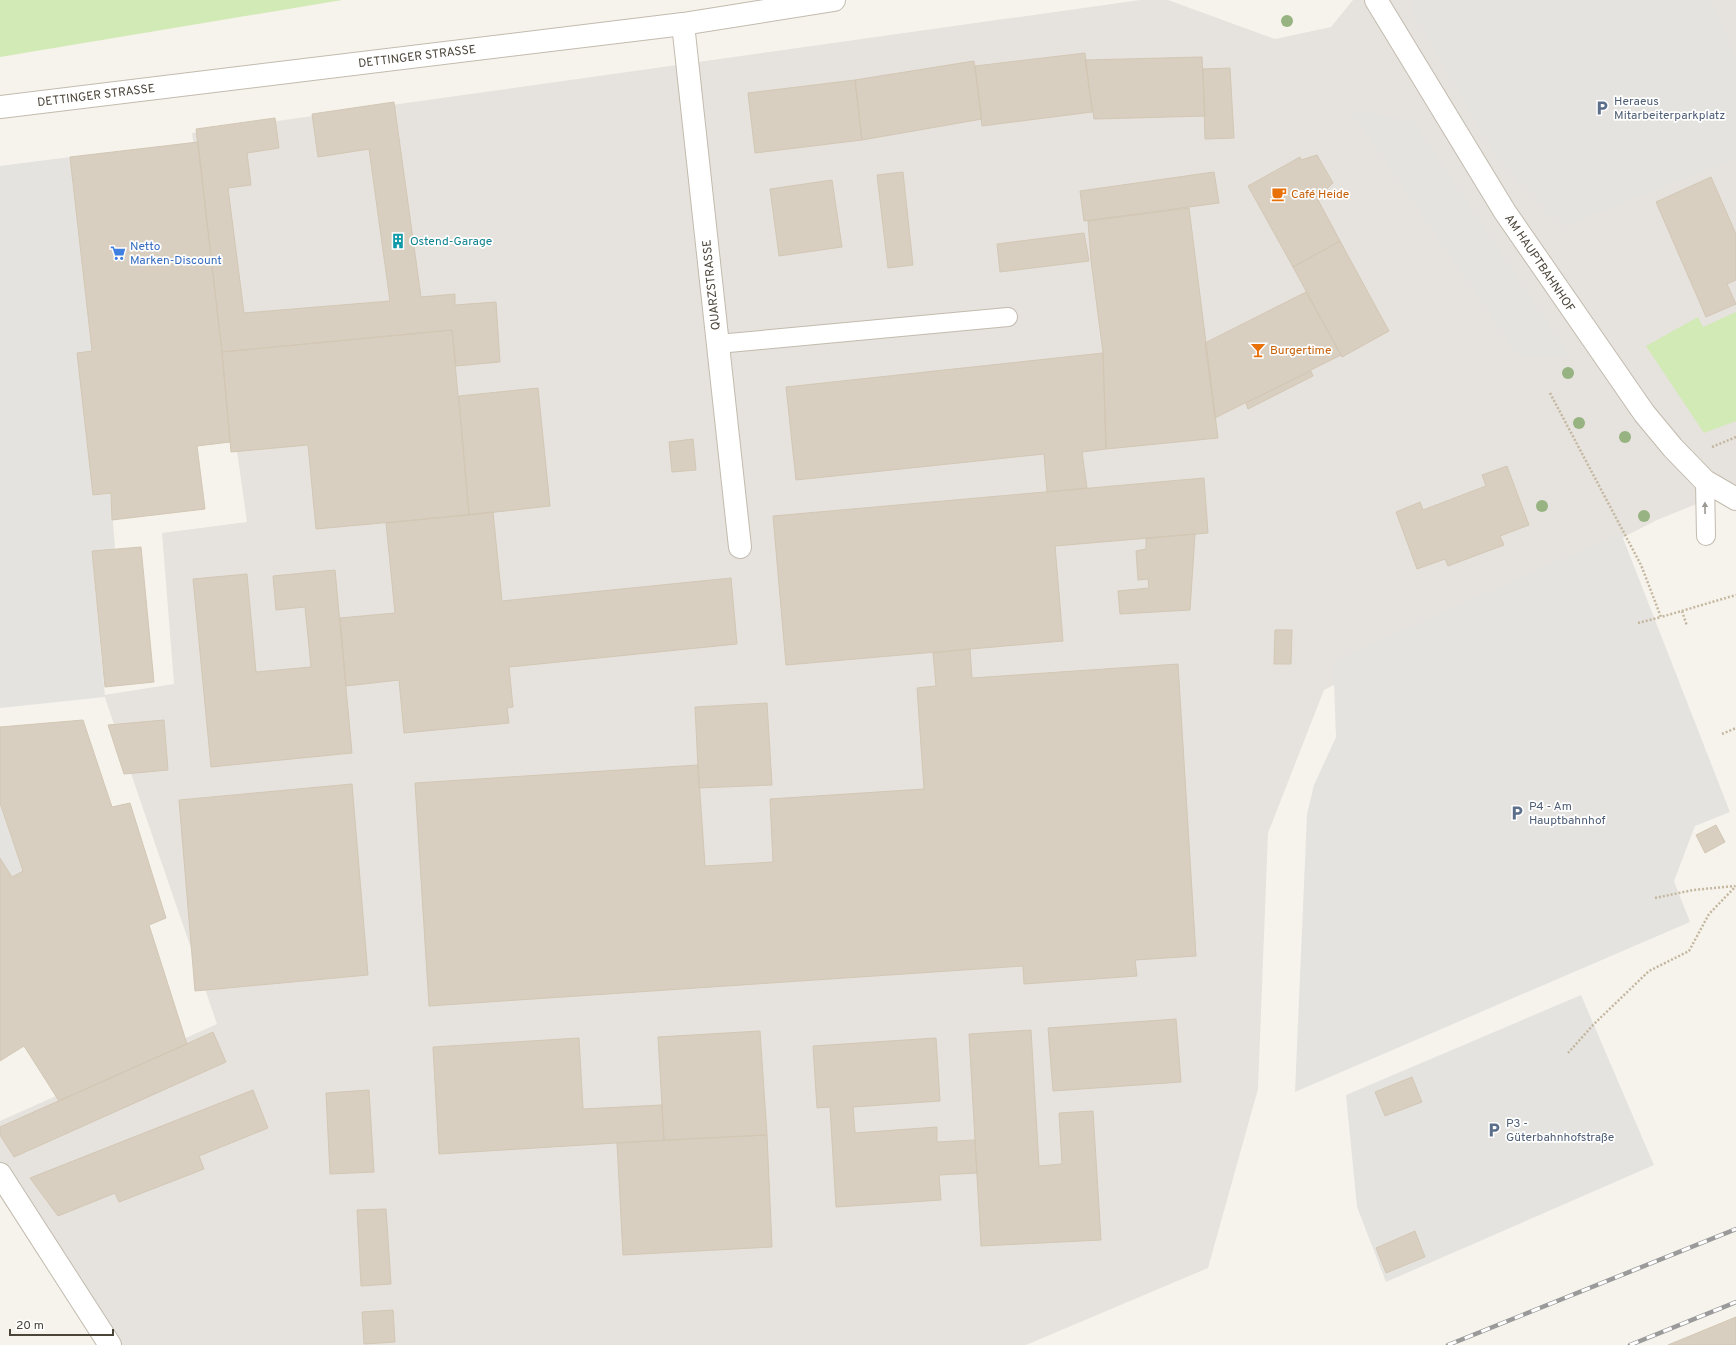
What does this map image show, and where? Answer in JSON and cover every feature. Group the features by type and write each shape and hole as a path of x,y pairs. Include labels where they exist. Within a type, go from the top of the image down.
{"street":[{"name":"DETTINGER STRASSE","path":"0,107 683,24 834,0"},
{"name":"AM HAUPTBAHNHOF","path":"1376,0 1509,218 1644,413 1673,448 1705,481 1736,499"},
{"name":"QUARZSTRASSE","path":"683,24 740,547"},
{"path":"0,1174 110,1345"}],"lane":[{"path":"718,344 1008,317"},
{"path":"1705,481 1706,536"}],"path":[{"path":"1550,393 1641,565 1661,617"},
{"path":"1638,622 1661,617 1736,595"},
{"path":"1682,611 1687,626"},
{"path":"1722,734 1736,728"},
{"path":"1655,898 1693,890 1736,886"},
{"path":"1568,1053 1594,1024 1649,971 1690,951 1709,914 1736,886"}],"shaded area":[{"path":"1140,0 1168,0 1275,39 1331,27 1353,0 1736,0 1736,488 1657,520 1324,690 1268,833 1258,1089 1208,1268 1026,1345 110,1345 0,1174 0,1121 217,1024 104,695 174,684 162,533 247,522 192,133"},
{"name":"Heraeus Mitarbeiterparkplatz","path":"1412,0 1711,0 1736,57 1736,158 1563,227 1499,162 1413,13"},
{"path":"1350,110 1414,121 1571,358 1519,356"},
{"path":"70,157 92,351 77,353 111,493 115,549 92,552 105,697 0,708 0,166"},
{"name":"P4 - Am Hauptbahnhof","path":"1621,533 1730,812 1695,826 1674,881 1690,922 1295,1092 1307,814 1314,785 1336,737 1333,661"},
{"path":"0,803 23,871 12,877 0,858"},
{"name":"P3 - Güterbahnhofstraße","path":"1581,995 1654,1165 1386,1282 1357,1207 1346,1095"}],"green space":[{"path":"0,0 342,0 0,57"},
{"path":"1736,312 1736,421 1704,433 1646,346 1698,317 1703,327"}],"building":[{"path":"1085,53 1092,112 982,126 975,66"},
{"path":"1202,57 1205,116 1094,119 1085,60"},
{"path":"974,61 982,119 862,140 855,80"},
{"path":"1230,68 1234,138 1205,139 1203,69"},
{"path":"855,80 862,140 755,153 748,93"},
{"name":"Ostend-Garage","path":"394,102 421,297 455,294 455,305 496,302 500,362 456,366 452,330 222,352 196,129 275,118 279,148 247,153 251,185 228,188 244,313 390,301 369,149 318,157 312,114"},
{"path":"198,142 222,352 230,442 197,446 205,509 112,520 111,493 93,495 77,353 92,351 70,157"},
{"path":"1317,155 1333,183 1317,198 1340,241 1293,267 1248,186 1300,157 1301,160"},
{"path":"903,172 913,265 888,268 877,175"},
{"path":"1214,172 1219,203 1084,221 1080,191"},
{"path":"1711,177 1736,234 1736,280 1727,284 1736,304 1706,317 1656,202"},
{"path":"832,180 842,247 779,256 770,189"},
{"path":"1189,208 1218,438 1106,449 1103,353 1091,260 1088,221"},
{"path":"1084,233 1089,261 1000,272 997,244"},
{"path":"1340,241 1389,331 1342,357 1293,267"},
{"path":"1306,292 1341,355 1215,418 1205,343"},
{"path":"452,330 469,515 316,529 308,445 231,452 222,352"},
{"path":"1103,353 1106,449 1082,452 1087,488 1047,492 1044,454 796,480 786,387"},
{"path":"1311,371 1313,376 1248,409 1246,403"},
{"path":"538,388 550,506 469,515 459,396"},
{"path":"693,439 696,470 672,472 669,442"},
{"path":"1507,466 1529,525 1500,536 1504,545 1448,566 1445,559 1417,569 1396,512 1420,502 1423,510 1486,486 1482,475"},
{"path":"1204,478 1208,533 1055,546 1063,641 786,665 773,516"},
{"path":"493,512 502,601 731,578 737,644 509,667 513,707 507,708 509,723 404,733 399,680 346,686 340,618 395,613 386,523"},
{"path":"1195,534 1190,610 1120,614 1118,591 1149,588 1148,579 1138,580 1136,551 1146,549 1146,538"},
{"path":"141,547 154,682 105,687 92,551"},
{"path":"335,570 352,753 211,767 193,579 247,574 256,672 311,667 305,607 276,610 273,576"},
{"path":"1275,630 1292,630 1291,664 1274,664"},
{"path":"970,649 972,678 1178,664 1196,956 1135,960 1137,976 1024,984 1023,966 429,1006 415,783 698,765 705,866 773,862 770,799 924,789 917,688 936,686 933,653"},
{"path":"767,703 772,785 699,788 695,707"},
{"path":"83,720 112,807 130,803 166,918 149,925 187,1044 59,1101 24,1046 0,1061 0,858 12,877 23,871 0,803 0,727"},
{"path":"164,720 168,770 124,774 108,725"},
{"path":"352,784 368,975 195,991 179,800"},
{"path":"1716,825 1725,842 1705,853 1696,835"},
{"path":"1176,1019 1181,1082 1053,1091 1048,1028"},
{"path":"1031,1030 1039,1166 1062,1164 1059,1113 1093,1111 1101,1240 981,1246 969,1034"},
{"path":"760,1031 767,1135 664,1140 658,1037"},
{"path":"213,1032 226,1062 14,1157 0,1135 0,1127"},
{"path":"579,1038 583,1109 662,1105 664,1140 439,1154 433,1047"},
{"path":"936,1038 940,1101 853,1107 855,1133 937,1127 937,1142 975,1140 977,1173 939,1175 941,1200 836,1207 830,1107 817,1108 813,1046"},
{"path":"1412,1077 1422,1102 1385,1116 1375,1092"},
{"path":"253,1090 268,1128 199,1156 204,1169 119,1202 115,1193 58,1216 30,1178"},
{"path":"369,1090 374,1172 330,1174 326,1093"},
{"path":"767,1135 772,1247 623,1255 617,1143"},
{"path":"386,1209 391,1284 361,1286 357,1210"},
{"path":"1415,1231 1425,1257 1386,1273 1376,1248"},
{"path":"393,1310 395,1342 364,1344 362,1312"},
{"path":"1736,1317 1736,1345 1668,1345"}],"railway":[{"path":"1448,1345 1736,1229"},
{"path":"1630,1345 1736,1302"}],"place":[{"name":"Heraeus Mitarbeiterparkplatz","path":"1602,108"},
{"name":"Café Heide","path":"1279,194"},
{"name":"Ostend-Garage","path":"398,241"},
{"name":"Netto Marken-Discount","path":"118,253"},
{"name":"Burgertime","path":"1258,350"},
{"name":"P4 - Am Hauptbahnhof","path":"1517,813"},
{"name":"P3 - Güterbahnhofstraße","path":"1494,1130"}]}
